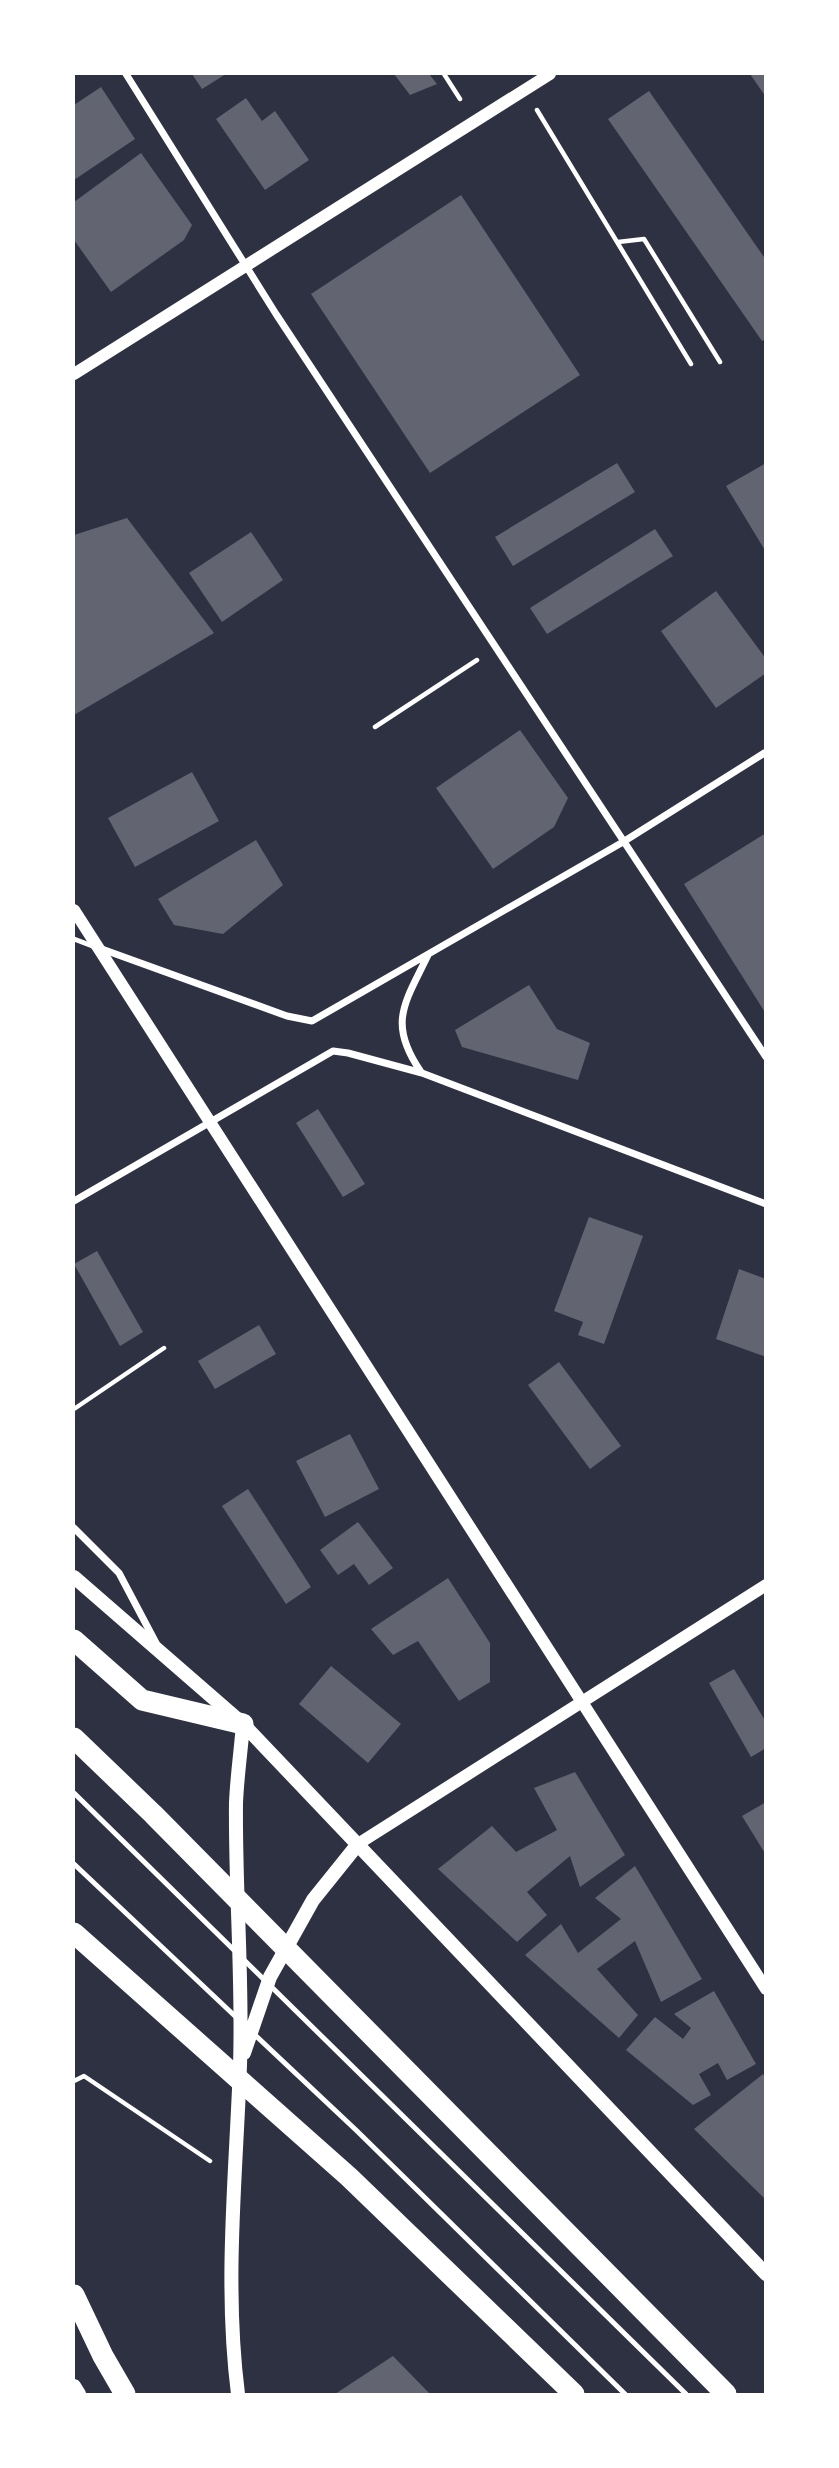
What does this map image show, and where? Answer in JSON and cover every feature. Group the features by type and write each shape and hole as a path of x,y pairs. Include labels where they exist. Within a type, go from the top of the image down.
{"highway":[{"path":"74,1640 142,1700 243,1724"},
{"path":"74,1738 726,2395"},
{"path":"74,1933 349,2177 574,2395"},
{"path":"74,2295 125,2395"}],"main road":[{"path":"74,1577 243,1724 765,2274"},
{"path":"238,2395 232,2338 234,2171 240,2063 236,1802 243,1724"},
{"path":"240,2063 270,1977 313,1900 358,1844"},
{"path":"74,2386 79,2395"}],"street":[{"path":"125,74 245,266 765,1057"},
{"path":"74,374 550,74"},
{"path":"98,948 287,1016 312,1021 623,842 765,752"},
{"path":"74,911 765,1989"},
{"path":"422,1073 409,1055 402,1033 402,1010 429,954"},
{"path":"74,1201 333,1051 422,1073 765,1203"},
{"path":"74,1528 119,1573 163,1656"},
{"path":"358,1844 765,1585"}],"lane":[{"path":"74,939 98,948"},
{"path":"74,1793 686,2395"},
{"path":"74,1864 347,2122 625,2395"}],"path":[{"path":"524,89 691,364"},
{"path":"617,242 644,239 720,362"},
{"path":"375,727 496,648"},
{"path":"74,1409 164,1348"},
{"path":"74,2081 84,2076 234,2171"}],"building":[{"path":"192,74 226,74 202,89"},
{"path":"394,74 429,74 437,84 410,95"},
{"path":"750,74 766,74 766,97"},
{"path":"101,87 135,139 74,180 74,105"},
{"path":"649,91 766,260 766,339 762,341 608,119"},
{"path":"246,98 262,121 275,111 309,160 265,190 216,119"},
{"path":"141,153 192,225 184,240 111,292 74,240 74,202"},
{"path":"461,195 580,375 430,473 311,294"},
{"path":"617,463 635,492 513,566 495,537"},
{"path":"766,463 766,552 726,486"},
{"path":"127,518 214,633 74,715 74,535"},
{"path":"655,529 673,556 547,634 530,608"},
{"path":"251,532 283,580 222,622 189,573"},
{"path":"716,591 766,659 766,673 716,708 661,631"},
{"path":"520,730 568,798 554,827 493,869 436,788"},
{"path":"192,772 219,821 135,867 108,818"},
{"path":"766,833 766,1014 684,884"},
{"path":"256,840 283,885 223,934 174,925 158,899"},
{"path":"529,985 557,1029 590,1043 578,1080 462,1047 455,1030"},
{"path":"318,1109 365,1184 343,1197 296,1123"},
{"path":"589,1217 643,1236 604,1344 578,1335 583,1322 554,1311"},
{"path":"97,1251 143,1332 120,1346 74,1264"},
{"path":"739,1269 766,1279 766,1357 716,1339"},
{"path":"259,1325 276,1354 215,1389 198,1361"},
{"path":"559,1362 621,1446 590,1469 528,1385"},
{"path":"350,1434 379,1489 325,1517 296,1461"},
{"path":"248,1489 311,1587 286,1604 222,1506"},
{"path":"358,1522 393,1568 369,1585 354,1564 338,1575 320,1550"},
{"path":"448,1578 490,1643 490,1682 459,1701 418,1641 393,1655 371,1629"},
{"path":"331,1666 401,1724 368,1763 299,1704"},
{"path":"734,1669 766,1722 766,1748 751,1757 709,1683"},
{"path":"575,1772 625,1855 580,1887 570,1856 527,1892 547,1915 517,1942 438,1869 492,1826 516,1852 557,1830 534,1788"},
{"path":"766,1802 766,1855 742,1816"},
{"path":"635,1866 702,1979 661,2002 635,1941 597,1969 638,2015 619,2038 525,1955 561,1924 578,1953 621,1919 595,1898"},
{"path":"714,1991 756,2064 727,2080 718,2063 699,2074 711,2095 693,2105 626,2050 655,2017 683,2039 691,2028 674,2014"},
{"path":"763,2074 766,2078 766,2200 694,2129"},
{"path":"393,2356 430,2394 335,2394"}]}
